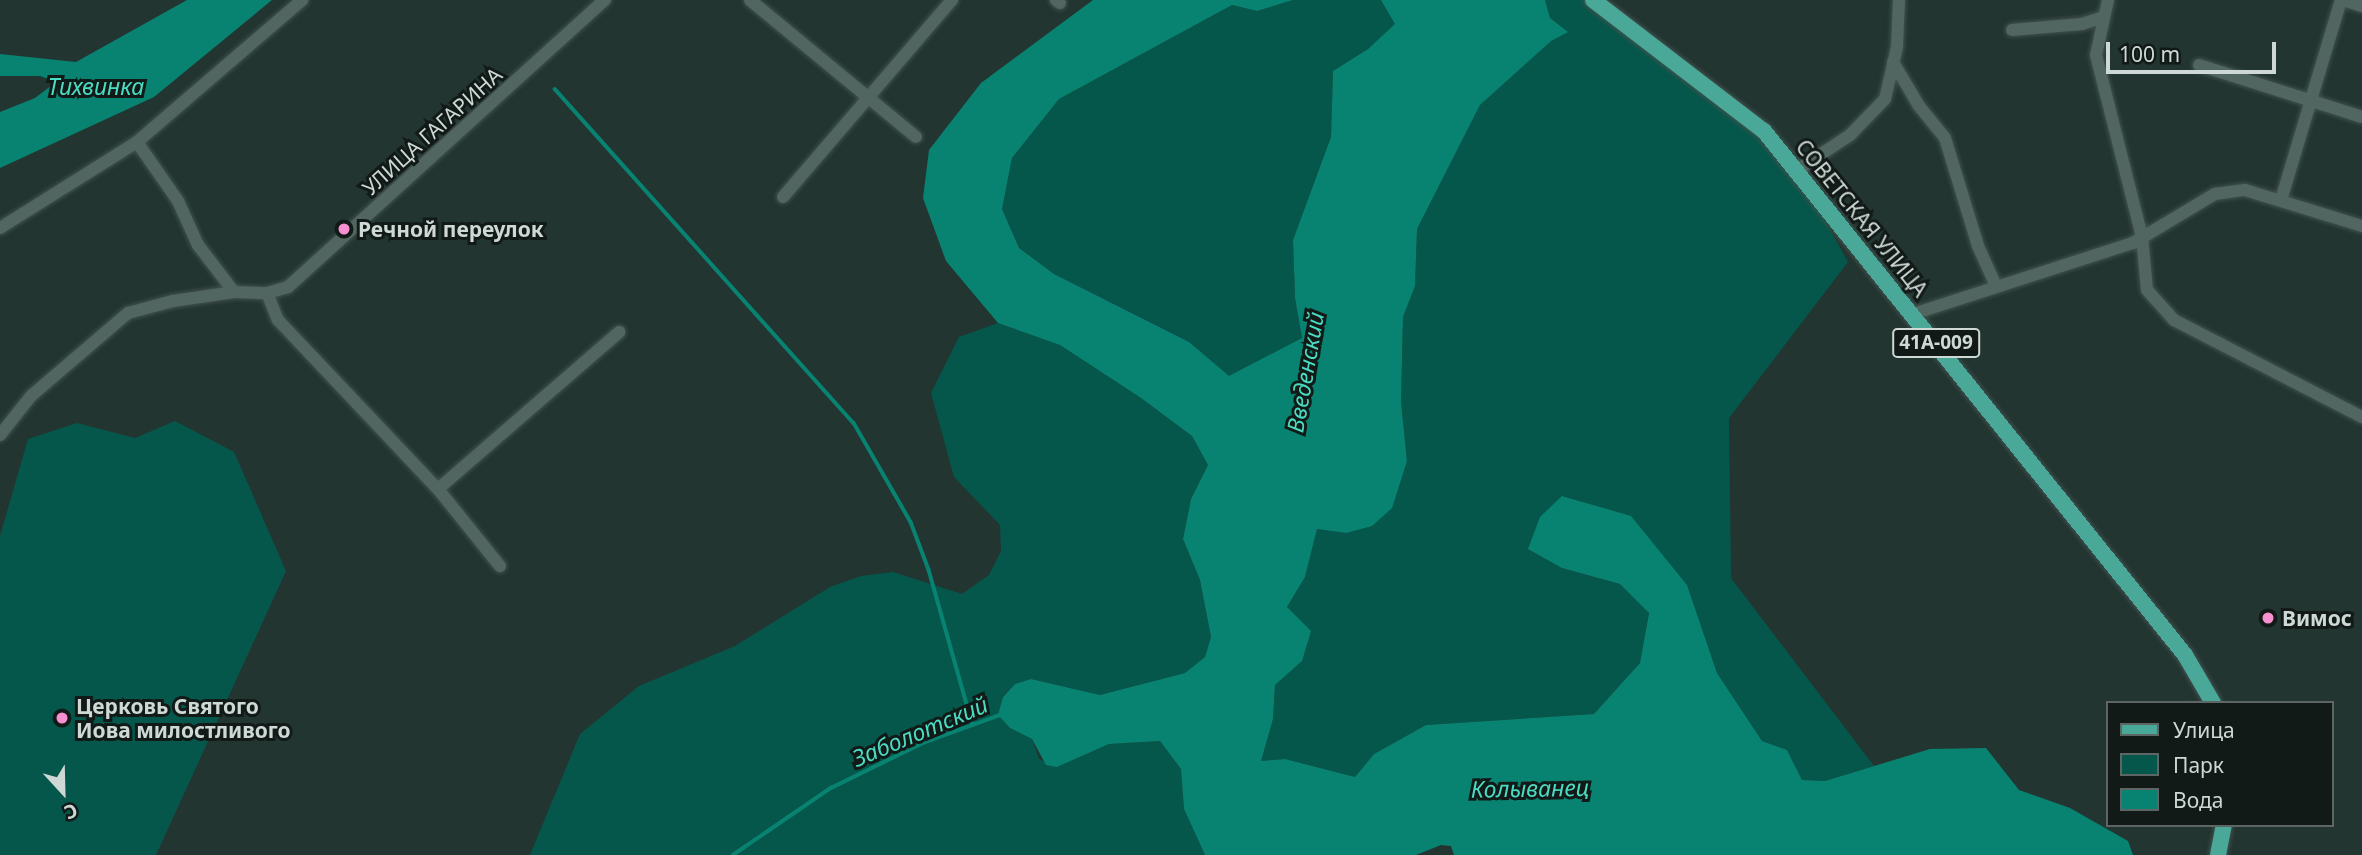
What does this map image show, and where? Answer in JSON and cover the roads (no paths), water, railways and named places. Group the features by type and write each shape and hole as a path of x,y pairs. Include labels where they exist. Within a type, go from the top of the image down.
{"main road":[{"name":"СОВЕТСКАЯ УЛИЦА","path":"1593,0 1763,131 2185,655 2212,701"},
{"path":"2218,855 2224,827"}],"street":[{"path":"0,228 138,142 302,0"},
{"name":"УЛИЦА ГАГАРИНА","path":"0,435 31,396 128,313 234,292 267,293 288,287 605,0"},
{"path":"750,0 916,137"},
{"path":"783,197 870,99 952,0"},
{"path":"1797,170 1850,135 1885,99 1893,62 1899,0"},
{"path":"2108,0 2096,55 2142,237 2147,290 2174,320 2362,417"},
{"path":"2281,200 2342,0 2362,6"},
{"path":"2011,30 2082,24 2104,17"},
{"path":"1893,62 1919,106 1945,138 1963,185 1978,246 1996,286"},
{"path":"2199,65 2362,117"},
{"path":"138,142 178,201 198,245 234,292"},
{"path":"1913,314 2142,237 2215,194 2245,190 2362,226"},
{"path":"267,293 278,320 438,489 500,566"},
{"path":"438,489 619,332"}],"water":[{"name":"Тихвинка","path":"187,0 272,0 154,97 0,168 0,112 35,98 56,82 40,76 0,76 0,54 76,62"},
{"path":"1093,0 1293,0 1257,11 1232,5 1059,99 1012,158 1002,209 1019,248 1054,274 1189,342 1229,376 1302,338 1295,298 1293,240 1331,137 1333,71 1368,49 1395,24 1381,0 1545,0 1550,18 1568,32 1551,41 1480,105 1417,229 1415,286 1403,317 1401,402 1407,461 1392,508 1372,526 1346,533 1317,529 1305,577 1287,607 1311,631 1302,661 1275,685 1273,719 1261,761 1285,759 1355,777 1374,754 1426,725 1594,714 1640,663 1649,613 1620,584 1562,568 1528,549 1540,517 1562,496 1631,516 1687,585 1717,673 1762,741 1787,750 1802,780 1825,781 1930,749 1986,748 2019,790 2070,808 2128,841 2133,855 1454,855 1451,846 1441,845 1416,855 1205,855 1184,809 1181,769 1160,741 1109,744 1057,767 1046,765 1032,739 1010,728 998,715 1003,697 1015,684 1031,679 1100,695 1185,673 1205,657 1211,637 1200,580 1183,539 1191,499 1208,465 1192,436 1141,398 1060,345 998,323 946,261 923,198 929,150 981,83"}],"waterway":[{"path":"555,89 854,423 911,522 929,570 973,725"},
{"name":"Заболотский","path":"733,855 831,788 923,743 1000,715"}],"place":[{"name":"Речной переулок","path":"344,229"},
{"name":"Вимос","path":"2268,618"},
{"name":"Церковь Святого Иова милостливого","path":"62,718"}],"water label":[{"name":"Введенский","path":"1305,372"},
{"name":"Колыванец","path":"1530,788"}]}
